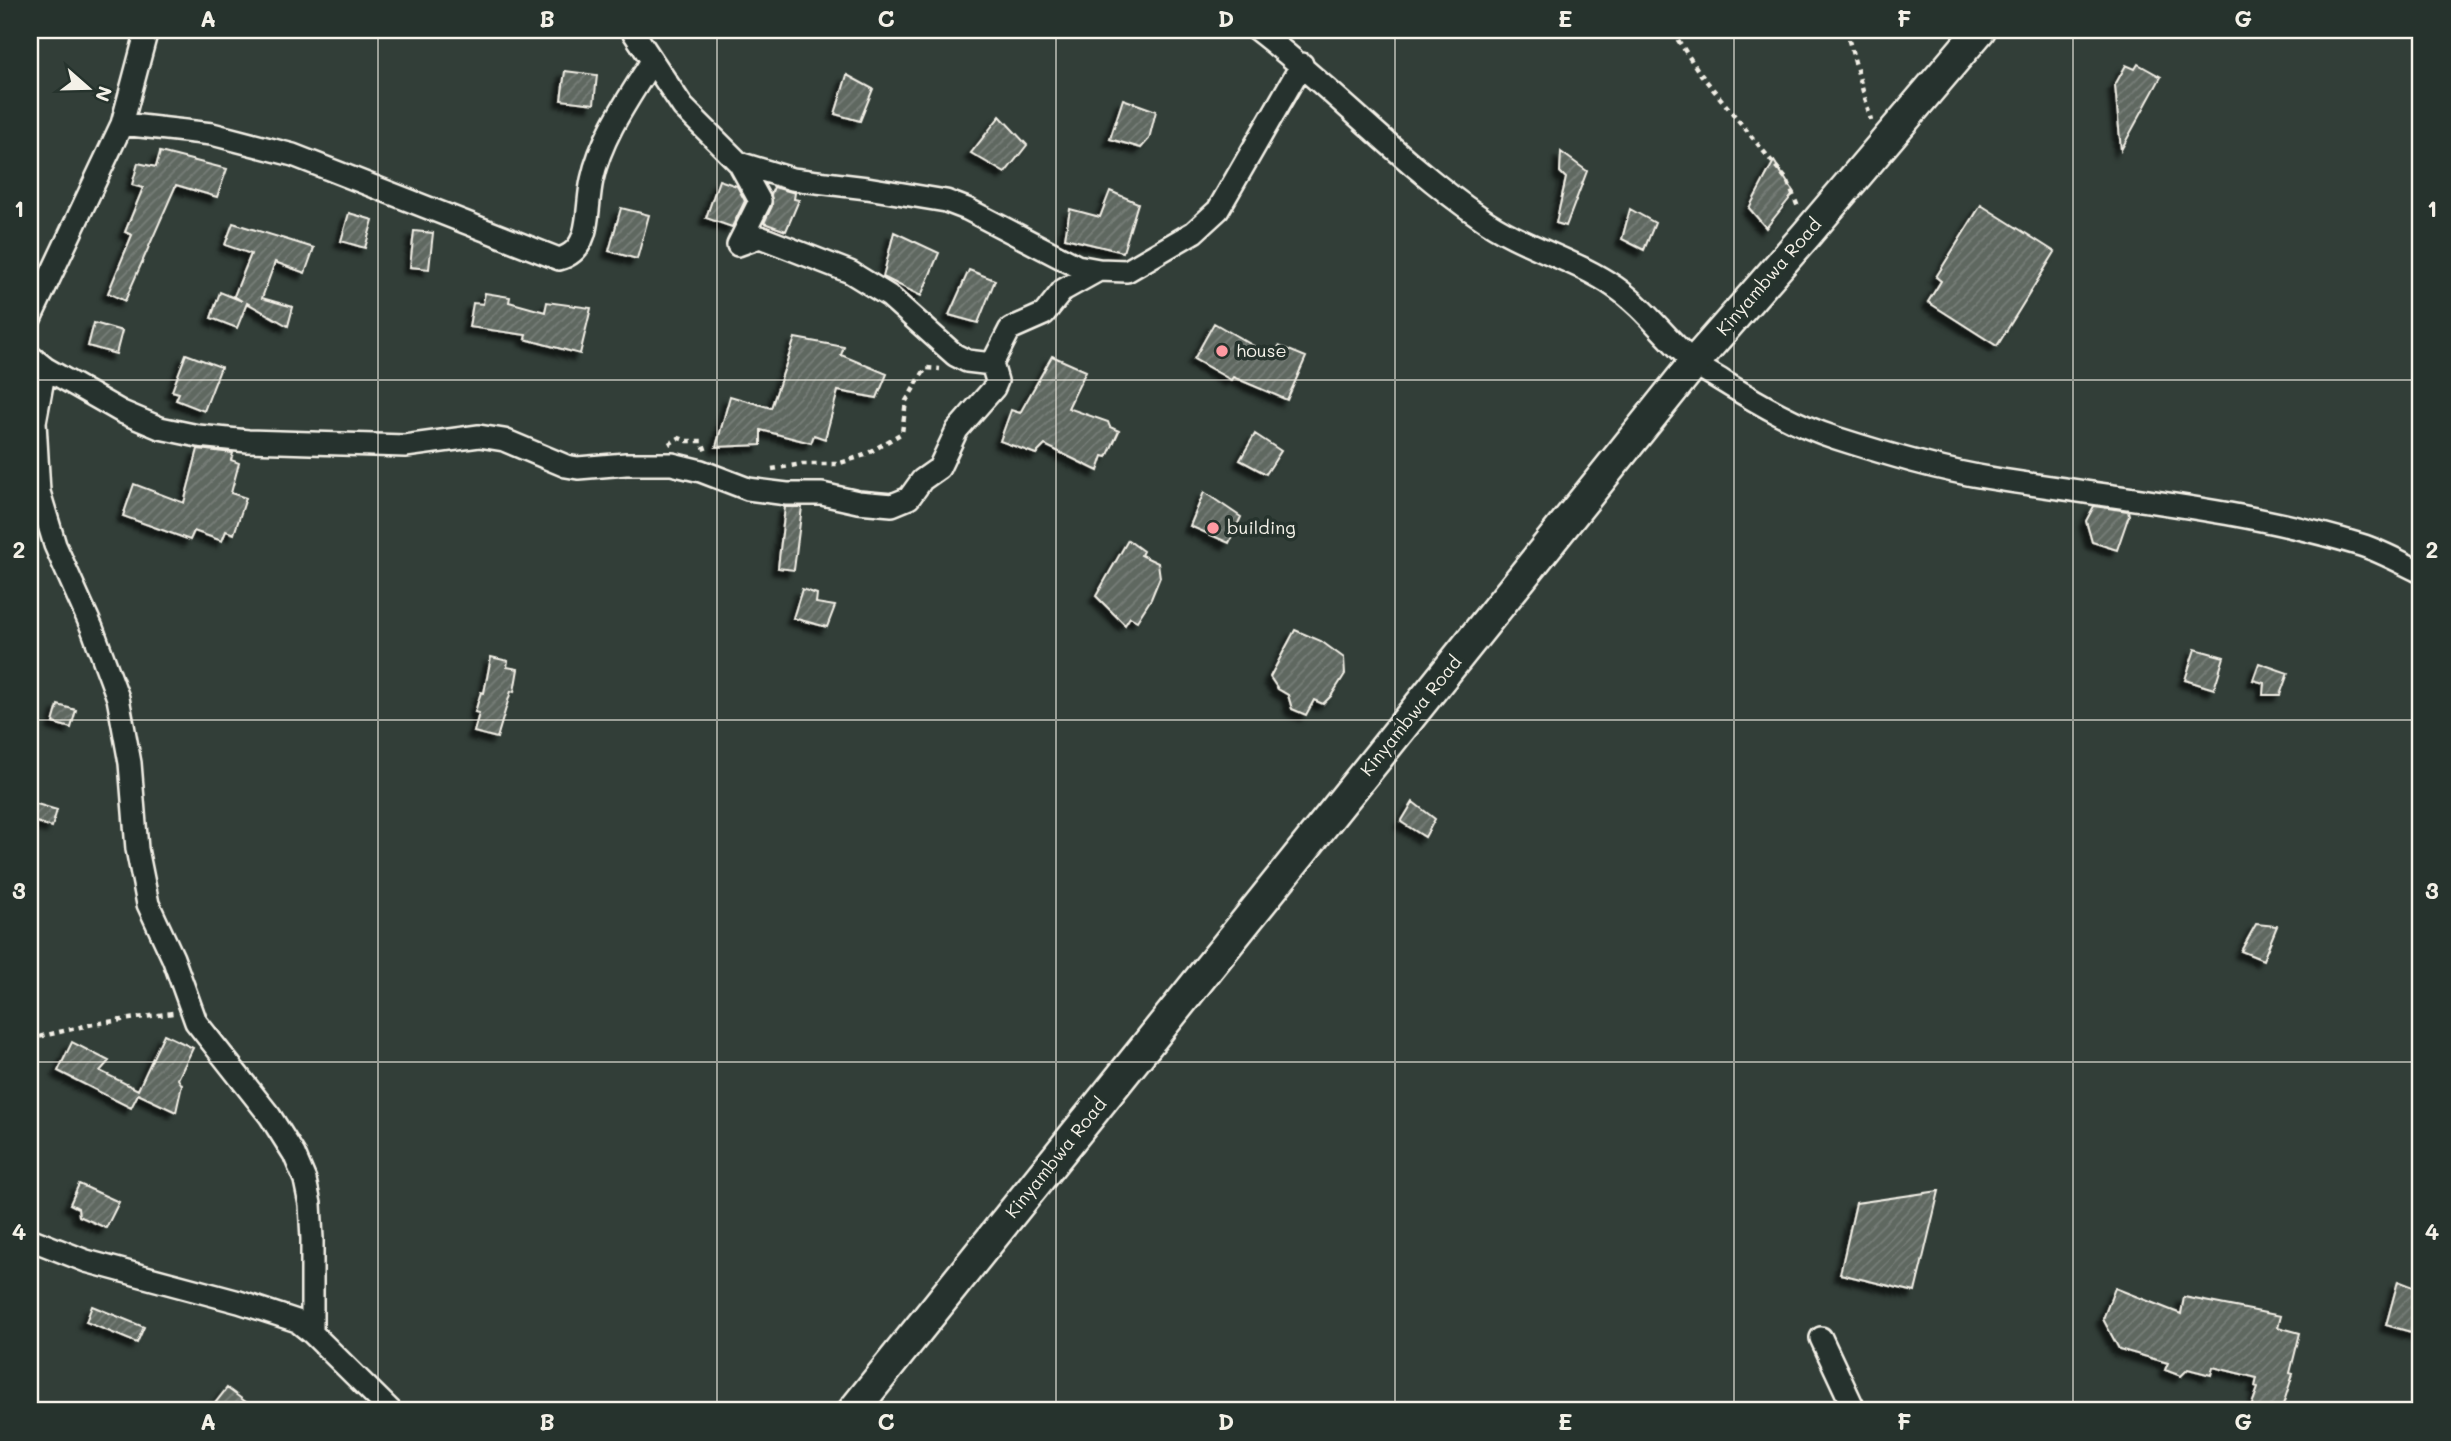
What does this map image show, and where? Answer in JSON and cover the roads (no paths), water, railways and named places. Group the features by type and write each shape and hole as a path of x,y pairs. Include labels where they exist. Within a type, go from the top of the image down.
{"street":[{"path":"30,319 122,124 147,30"},
{"path":"632,30 682,107 738,163 760,201 738,244 760,237 850,272 889,296 956,355 967,361 992,364"},
{"path":"1257,30 1302,64 1393,148 1477,216 1616,288 1694,363 1796,424 1851,442 1987,478 2193,506 2288,526 2364,546 2421,572"},
{"name":"Kinyambwa Road","path":"853,1411 1694,363 1979,30"},
{"path":"122,124 212,135 293,155 559,259 568,256 580,246 586,229 592,179 606,140 652,61"},
{"path":"738,163 792,179 946,201 967,208 1077,266 1127,271 1194,232 1218,210 1302,64"},
{"path":"312,1333 312,1239 310,1204 305,1180 294,1154 270,1116 196,1022 173,958 148,904 136,849 130,762 118,698 92,628 55,545 39,492 35,422 37,362 122,412 160,428 198,436 248,441 405,446 479,436 504,440 566,466 578,468 672,464 748,489 787,494 821,494 858,502 892,505 909,498 922,480 939,468 957,430 994,388 997,381 992,364 1010,330 1044,313 1063,290 1099,270"},
{"path":"30,1239 110,1268 278,1313 297,1321 391,1411"},
{"path":"1821,1338 1855,1411"}],"place":[{"name":"house","path":"1222,351"},
{"name":"building","path":"1213,528"}]}
